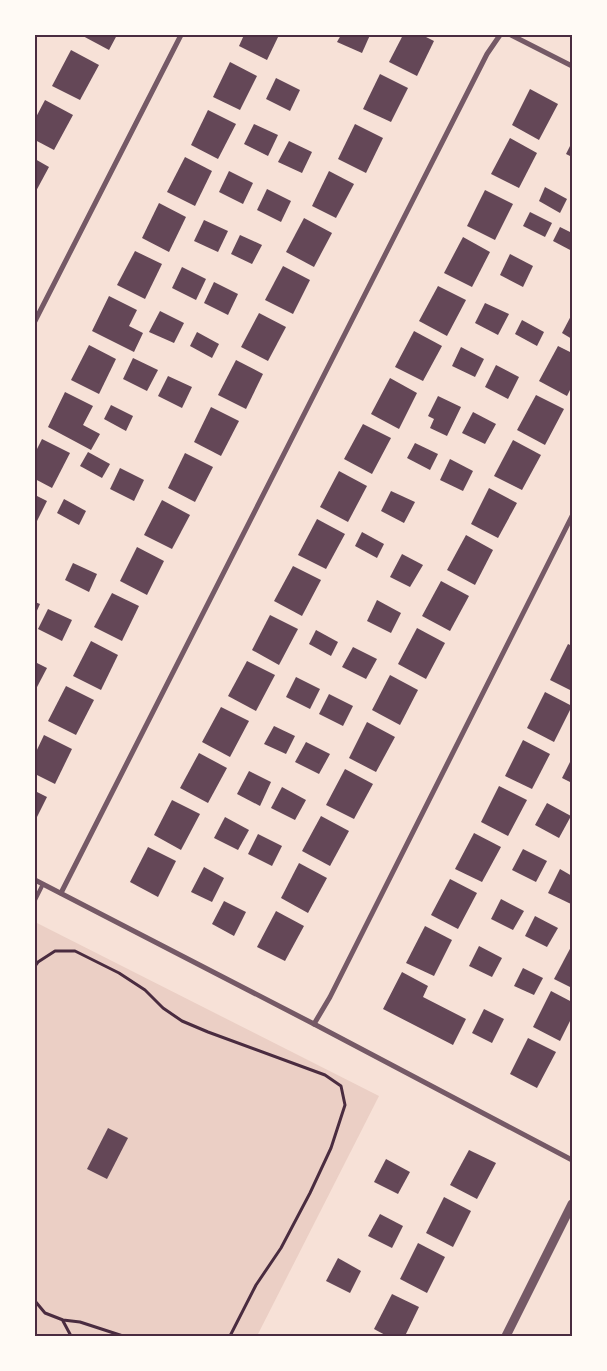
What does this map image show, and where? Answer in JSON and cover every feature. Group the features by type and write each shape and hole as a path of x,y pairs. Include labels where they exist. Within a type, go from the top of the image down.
{"street":[{"path":"35,321 181,35"},
{"path":"61,893 487,54 500,35"},
{"path":"511,35 572,66"},
{"path":"314,1024 344,970 572,516"},
{"path":"35,880 572,1160"},
{"path":"506,1336 572,1204"}],"lane":[{"path":"35,900 43,884"}],"path":[{"path":"35,966 38,962 56,951 75,951 119,973 145,990 163,1008 182,1021 325,1075 341,1086 345,1105 330,1148 281,1248 256,1285 230,1336"},
{"path":"35,1302 45,1313 63,1320 80,1322 123,1336"},
{"path":"63,1320 71,1336"}],"shaded area":[{"path":"35,922 379,1096 257,1336 35,1336"}],"building":[{"path":"81,35 117,35 109,50"},
{"path":"244,35 279,35 267,60 239,46"},
{"path":"341,35 370,35 362,53 337,42"},
{"path":"403,35 422,35 434,41 417,76 389,62"},
{"path":"71,50 99,65 80,100 52,86"},
{"path":"230,62 257,76 240,110 213,97"},
{"path":"380,74 408,88 391,122 363,109"},
{"path":"276,78 300,90 290,111 266,99"},
{"path":"530,89 558,104 539,140 512,125"},
{"path":"45,100 73,115 54,150 35,140 35,119"},
{"path":"208,110 236,124 218,159 191,145"},
{"path":"254,124 278,135 268,156 244,144"},
{"path":"355,124 383,138 366,173 338,159"},
{"path":"510,138 537,153 519,188 491,174"},
{"path":"289,141 312,152 302,173 278,162"},
{"path":"572,142 572,157 566,154"},
{"path":"185,157 212,171 195,206 167,192"},
{"path":"35,159 49,167 35,193"},
{"path":"229,171 253,183 243,204 219,192"},
{"path":"329,171 354,184 336,218 312,206"},
{"path":"545,187 567,199 560,213 539,201"},
{"path":"267,189 291,201 281,222 257,210"},
{"path":"485,190 513,204 495,240 467,226"},
{"path":"159,203 186,217 169,252 142,238"},
{"path":"530,212 552,223 545,237 523,226"},
{"path":"304,218 332,233 314,267 286,252"},
{"path":"204,220 228,231 218,252 194,241"},
{"path":"560,227 572,233 572,251 553,241"},
{"path":"240,235 262,245 252,264 231,254"},
{"path":"463,237 490,252 472,287 444,273"},
{"path":"135,251 162,264 145,299 117,285"},
{"path":"510,254 533,266 523,287 500,275"},
{"path":"283,266 310,280 293,314 265,300"},
{"path":"182,267 206,279 196,300 172,288"},
{"path":"214,282 238,294 228,315 204,303"},
{"path":"438,286 466,300 447,336 419,321"},
{"path":"109,296 137,310 129,326 143,333 134,352 92,331"},
{"path":"485,303 509,314 498,335 475,323"},
{"path":"160,311 184,323 174,343 149,332"},
{"path":"259,313 286,327 268,361 241,347"},
{"path":"572,314 572,339 562,333"},
{"path":"522,320 544,332 537,346 515,334"},
{"path":"414,331 442,346 423,381 395,367"},
{"path":"197,332 219,344 212,358 190,346"},
{"path":"89,345 116,359 99,394 71,380"},
{"path":"558,346 572,353 572,386 567,396 539,381"},
{"path":"461,347 484,359 475,377 452,366"},
{"path":"133,358 158,370 147,391 123,379"},
{"path":"236,360 263,374 246,409 218,395"},
{"path":"496,365 519,377 508,399 485,387"},
{"path":"168,376 192,387 182,408 158,396"},
{"path":"390,378 417,393 399,429 371,414"},
{"path":"65,392 93,406 83,425 100,434 91,450 48,427"},
{"path":"536,395 564,409 545,445 517,430"},
{"path":"438,396 461,407 447,436 430,428 434,419 428,416"},
{"path":"111,405 133,416 126,431 104,419"},
{"path":"211,407 239,421 221,456 194,442"},
{"path":"473,412 496,424 485,444 462,433"},
{"path":"363,424 391,438 372,474 344,459"},
{"path":"42,439 70,453 52,488 35,479 35,453"},
{"path":"513,440 541,455 522,490 494,476"},
{"path":"415,443 438,454 430,470 407,458"},
{"path":"88,452 110,464 102,478 80,466"},
{"path":"185,453 213,467 195,502 168,488"},
{"path":"450,459 473,471 463,491 440,480"},
{"path":"120,468 144,480 134,501 110,489"},
{"path":"339,471 367,486 348,522 320,507"},
{"path":"489,488 517,503 498,538 471,524"},
{"path":"391,491 415,502 404,523 381,511"},
{"path":"35,495 47,501 35,525"},
{"path":"64,499 86,511 79,525 57,513"},
{"path":"162,500 190,515 172,549 144,535"},
{"path":"317,519 345,534 326,569 298,555"},
{"path":"362,532 384,544 377,558 355,546"},
{"path":"466,535 493,550 475,585 447,570"},
{"path":"137,547 164,561 147,595 120,581"},
{"path":"402,554 423,565 410,587 390,577"},
{"path":"73,563 97,574 89,592 65,580"},
{"path":"293,566 321,580 302,616 274,601"},
{"path":"441,581 469,596 450,631 422,616"},
{"path":"112,593 139,606 122,641 94,627"},
{"path":"377,600 401,613 391,633 367,621"},
{"path":"35,602 40,604 35,615"},
{"path":"48,609 72,620 62,641 38,629"},
{"path":"270,615 298,629 279,665 252,650"},
{"path":"417,628 445,643 426,679 398,664"},
{"path":"316,630 338,642 331,656 309,644"},
{"path":"91,641 118,655 101,690 73,676"},
{"path":"568,644 572,646 572,691 550,680"},
{"path":"353,647 377,659 366,679 342,667"},
{"path":"247,661 275,675 256,711 228,696"},
{"path":"35,662 47,668 36,689 35,688"},
{"path":"390,675 418,690 400,725 372,710"},
{"path":"296,677 320,689 310,709 286,697"},
{"path":"66,686 94,700 76,735 48,721"},
{"path":"545,692 572,706 554,742 527,728"},
{"path":"329,694 353,706 343,726 319,714"},
{"path":"221,707 249,721 230,757 202,742"},
{"path":"367,722 395,737 376,772 349,758"},
{"path":"274,726 295,736 286,754 264,744"},
{"path":"44,735 72,749 55,784 35,774 35,754"},
{"path":"523,740 550,754 532,789 505,776"},
{"path":"306,742 330,754 319,774 295,762"},
{"path":"199,753 227,768 208,803 180,788"},
{"path":"572,758 572,783 562,778"},
{"path":"345,769 373,784 354,819 326,805"},
{"path":"249,771 271,782 260,806 237,794"},
{"path":"499,786 527,800 508,836 481,822"},
{"path":"282,787 306,800 295,820 271,808"},
{"path":"35,791 47,797 35,821"},
{"path":"172,800 200,814 181,850 154,835"},
{"path":"547,803 571,816 559,838 535,825"},
{"path":"321,816 349,831 330,866 302,851"},
{"path":"225,817 249,830 238,850 214,838"},
{"path":"474,833 501,847 482,882 455,869"},
{"path":"258,834 282,846 272,866 248,854"},
{"path":"148,847 176,861 158,897 130,882"},
{"path":"523,849 547,861 536,882 512,870"},
{"path":"299,863 327,878 308,913 281,898"},
{"path":"204,867 224,878 212,902 191,892"},
{"path":"560,869 572,876 571,904 548,893"},
{"path":"450,879 477,893 458,929 431,915"},
{"path":"501,899 524,911 513,930 491,919"},
{"path":"224,901 246,912 234,936 212,924"},
{"path":"276,911 304,926 285,961 257,947"},
{"path":"535,916 558,928 547,947 525,936"},
{"path":"425,926 452,940 434,976 406,963"},
{"path":"572,945 572,988 554,979"},
{"path":"479,946 502,958 492,977 469,966"},
{"path":"523,968 543,978 534,995 514,986"},
{"path":"402,972 428,986 423,997 466,1019 453,1045 383,1009"},
{"path":"551,991 572,1002 572,1017 560,1041 533,1027"},
{"path":"484,1009 504,1019 492,1043 472,1033"},
{"path":"528,1038 556,1052 537,1088 510,1074"},
{"path":"108,1128 128,1138 107,1179 87,1169"},
{"path":"469,1150 496,1163 477,1199 450,1185"},
{"path":"386,1159 410,1172 398,1194 374,1182"},
{"path":"444,1197 471,1211 453,1247 426,1233"},
{"path":"380,1214 403,1226 392,1248 368,1236"},
{"path":"418,1243 445,1257 427,1293 400,1279"},
{"path":"338,1258 361,1271 350,1293 326,1281"},
{"path":"392,1294 419,1307 405,1336 387,1336 374,1329"}]}
